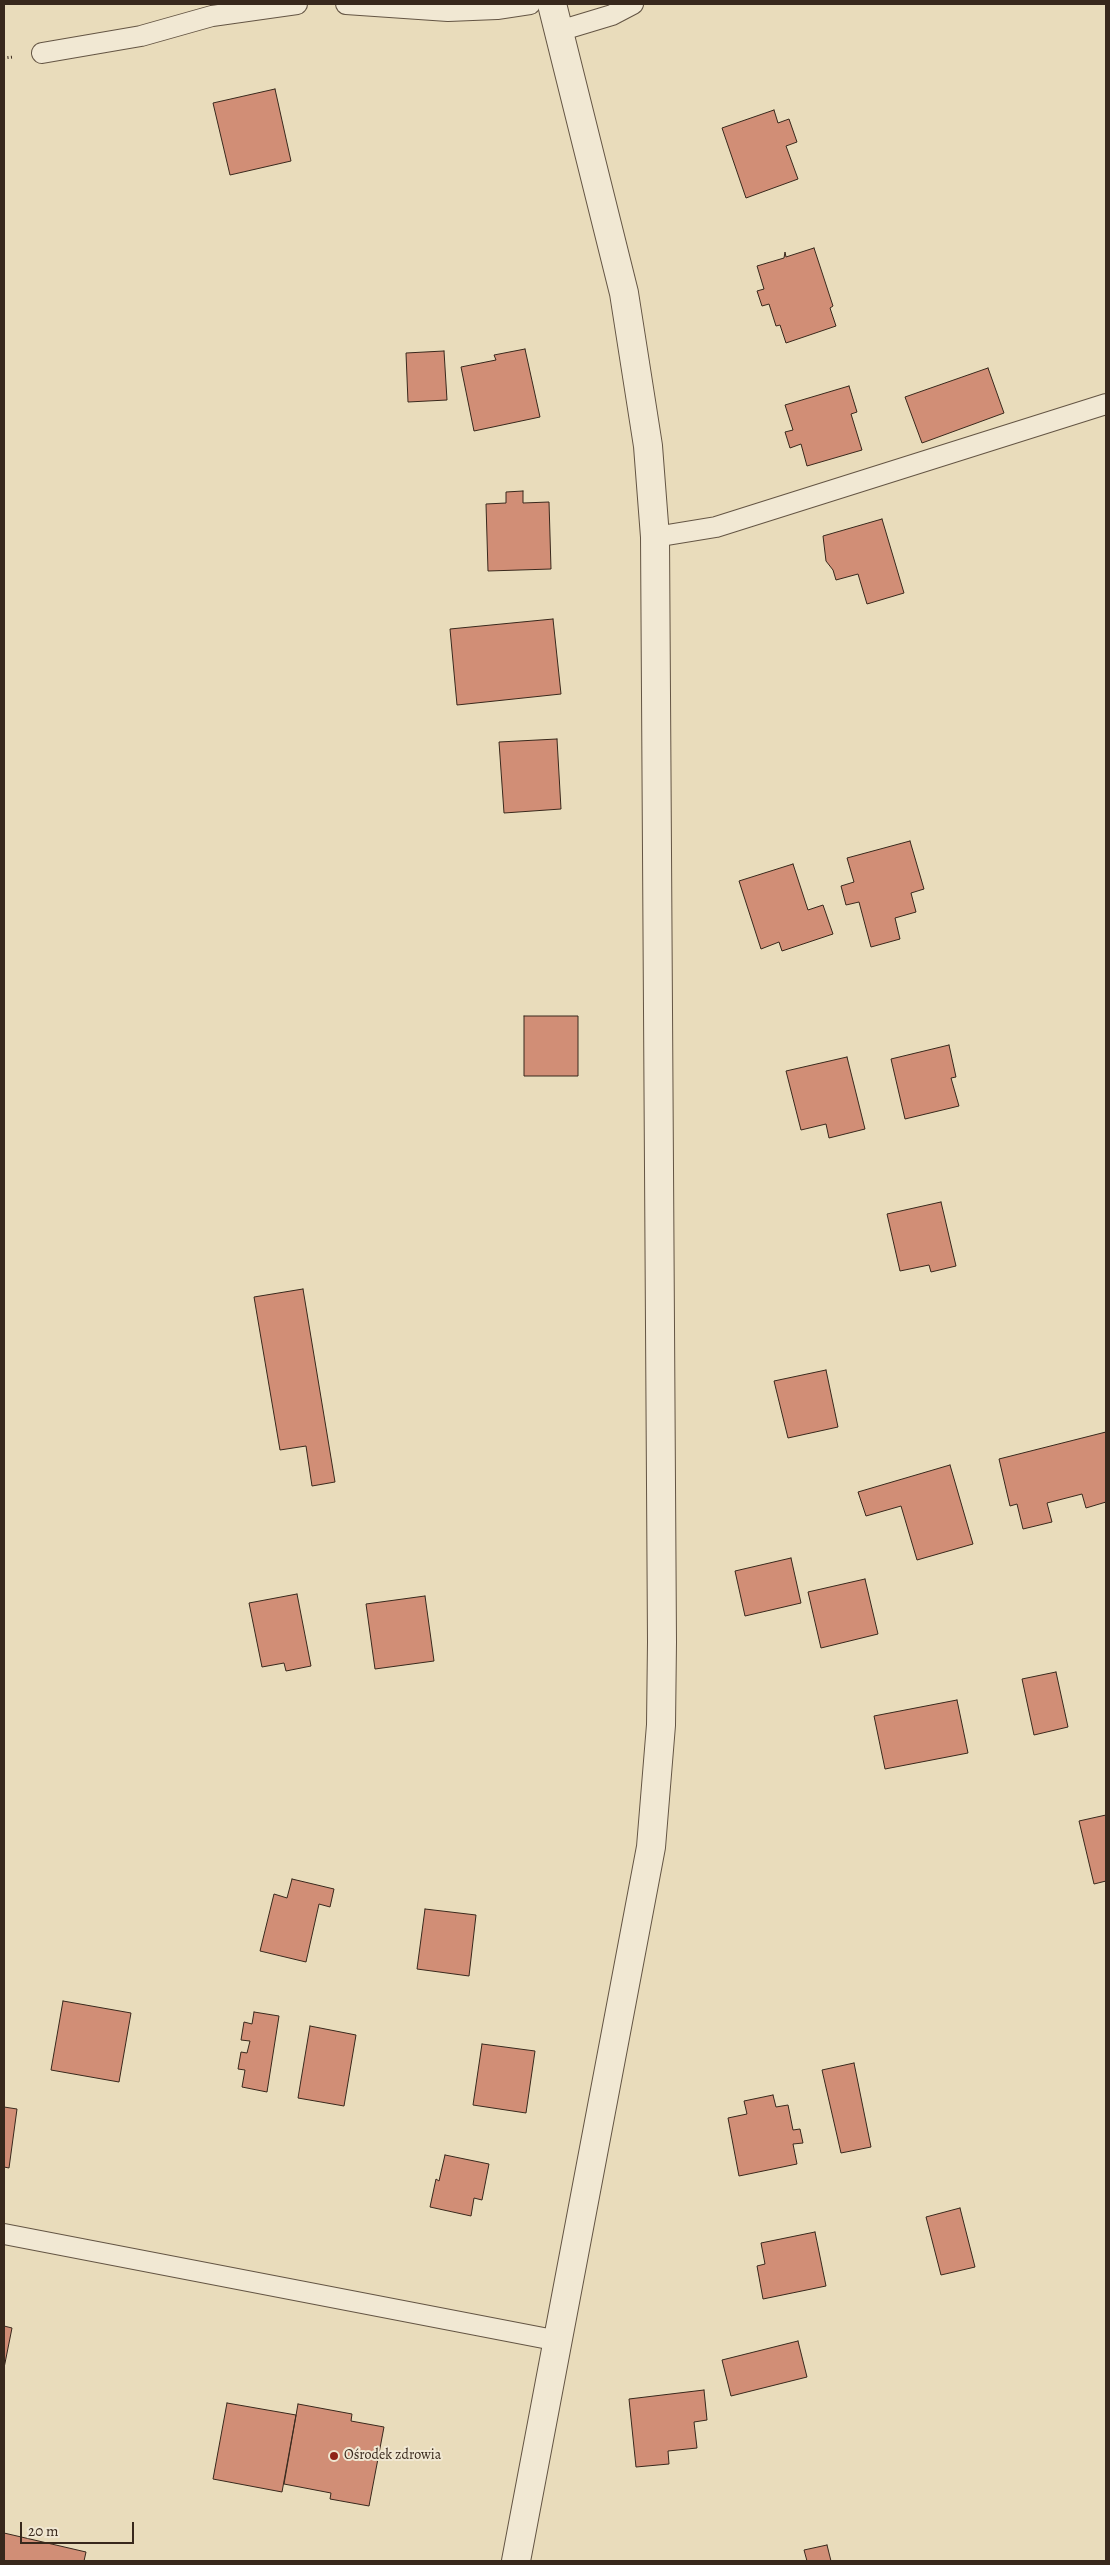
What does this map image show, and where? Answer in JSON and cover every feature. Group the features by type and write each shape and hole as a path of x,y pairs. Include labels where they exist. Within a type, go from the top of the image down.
{"street":[{"path":"516,2561 652,1847 661,1725 655,537 648,446 624,293 552,4"}],"lane":[{"path":"42,53 140,36 212,16 297,4"},
{"path":"346,4 448,11 498,9 530,4"},
{"path":"559,32 612,15 632,4"},
{"path":"655,537 716,527 1106,404"},
{"path":"4,2234 559,2341"}],"building":[{"path":"275,89 291,161 230,175 213,103"},
{"path":"774,110 778,123 789,119 797,142 786,146 798,179 746,198 722,128"},
{"path":"814,248 833,306 830,308 836,326 786,343 780,325 776,326 769,304 762,306 757,291 764,289 757,266 784,258 785,252 786,257"},
{"path":"525,349 540,417 474,431 461,367 496,360 494,355"},
{"path":"444,351 447,400 408,402 406,353"},
{"path":"988,368 1004,413 922,443 905,397"},
{"path":"849,386 857,412 851,414 862,450 807,466 801,444 790,448 785,432 793,430 785,405"},
{"path":"523,491 523,503 549,502 551,569 488,571 486,504 506,503 506,492"},
{"path":"882,519 904,593 867,604 858,574 836,580 833,570 826,561 823,536"},
{"path":"553,619 561,694 457,705 450,629"},
{"path":"557,739 561,809 504,813 499,742"},
{"path":"910,841 924,889 911,893 916,912 895,918 900,939 871,947 859,902 846,905 841,886 854,882 847,858"},
{"path":"793,864 808,910 823,905 833,934 782,951 779,942 761,949 739,881"},
{"path":"524,1016 578,1016 578,1076 524,1076"},
{"path":"949,1045 956,1077 951,1078 959,1106 905,1119 891,1059"},
{"path":"847,1057 865,1129 829,1138 826,1124 801,1130 786,1071"},
{"path":"941,1202 956,1266 931,1272 929,1265 900,1271 887,1214"},
{"path":"303,1289 335,1482 312,1486 306,1446 280,1450 254,1297"},
{"path":"826,1370 838,1427 788,1438 774,1381"},
{"path":"1106,1432 1106,1502 1086,1508 1082,1494 1047,1503 1052,1522 1023,1529 1017,1504 1010,1506 999,1459"},
{"path":"950,1465 973,1544 917,1560 901,1506 866,1516 858,1492"},
{"path":"791,1558 801,1603 745,1616 735,1571"},
{"path":"865,1579 878,1634 821,1648 808,1592"},
{"path":"297,1594 311,1666 286,1671 284,1663 262,1667 249,1603"},
{"path":"425,1596 434,1661 375,1669 366,1604"},
{"path":"1056,1672 1068,1727 1034,1735 1022,1679"},
{"path":"957,1700 968,1753 885,1769 874,1716"},
{"path":"1106,1815 1106,1881 1094,1884 1079,1821"},
{"path":"292,1879 334,1889 330,1907 319,1904 306,1962 260,1951 274,1894 287,1898"},
{"path":"425,1909 476,1915 469,1976 417,1969"},
{"path":"63,2001 131,2013 119,2082 51,2070"},
{"path":"254,2012 279,2016 267,2092 242,2087 245,2070 238,2069 241,2052 247,2053 250,2041 241,2040 244,2022 252,2024"},
{"path":"310,2026 356,2035 344,2106 298,2098"},
{"path":"482,2044 535,2051 526,2113 473,2105"},
{"path":"854,2063 871,2147 841,2153 822,2070"},
{"path":"773,2095 776,2107 788,2105 793,2130 800,2129 803,2143 793,2144 797,2164 739,2176 728,2118 747,2114 744,2101"},
{"path":"4,2107 17,2109 9,2168 4,2167"},
{"path":"445,2155 489,2164 482,2200 474,2198 471,2216 430,2207 436,2179 439,2181"},
{"path":"960,2208 975,2267 941,2275 926,2217"},
{"path":"815,2232 826,2286 763,2299 757,2266 765,2264 761,2243"},
{"path":"4,2326 12,2328 4,2368"},
{"path":"798,2341 807,2377 731,2396 722,2360"},
{"path":"704,2390 707,2420 694,2422 697,2448 668,2451 669,2464 636,2467 629,2399"},
{"path":"227,2403 296,2415 282,2492 213,2479"},
{"name":"Ośrodek zdrowia","path":"298,2404 352,2414 351,2421 384,2427 369,2506 330,2499 331,2493 284,2484"},
{"path":"4,2533 86,2552 84,2561 4,2561"},
{"path":"827,2545 831,2561 807,2561 804,2550"}],"place":[{"name":"Ośrodek zdrowia","path":"334,2456"}]}
